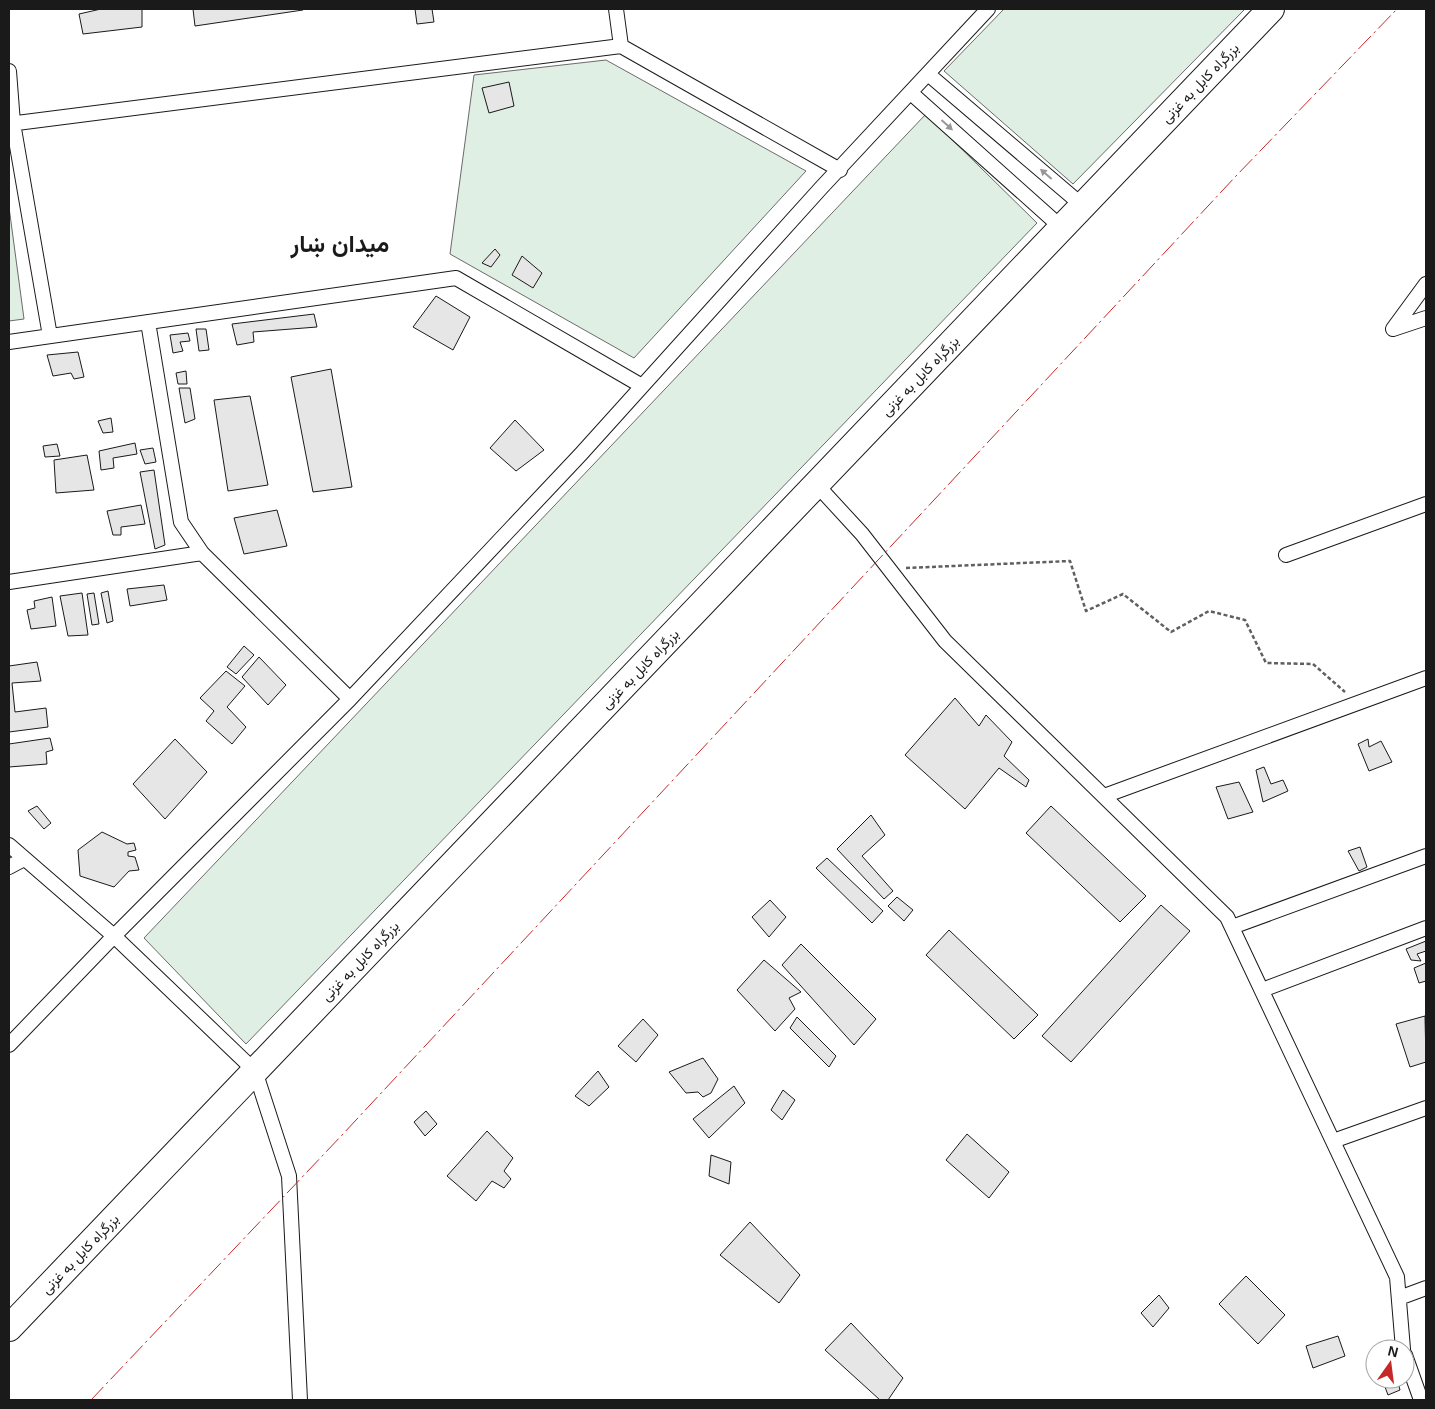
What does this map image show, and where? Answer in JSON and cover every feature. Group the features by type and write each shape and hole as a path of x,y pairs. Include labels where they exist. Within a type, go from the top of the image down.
{"highway":[{"name":"بزرگراه کابل به غزنی","path":"9,1328 1271,9"}],"street":[{"path":"616,9 621,46"},
{"path":"9,1045 114,936 350,699 642,386 821,188 840,170 988,9"},
{"path":"11,123 621,46 840,170"},
{"path":"9,71 11,123 50,336"},
{"path":"928,74 1082,206"},
{"path":"911,93 1062,228"},
{"path":"9,342 456,278 642,386"},
{"path":"1426,284 1393,329 1426,318"},
{"path":"148,322 181,522 202,553 350,699"},
{"path":"816,484 862,534 945,641 1227,917 1397,1277 1402,1339"},
{"path":"1286,555 1426,504"},
{"path":"9,582 202,553"},
{"path":"1104,796 1426,678"},
{"path":"9,845 114,936 255,1071 289,1176 300,1400"},
{"path":"1232,927 1426,856"},
{"path":"9,868 24,859"},
{"path":"1262,990 1426,928"},
{"path":"1333,1141 1426,1108"},
{"path":"1399,1298 1426,1288"},
{"path":"1415,1383 1421,1400"}],"path":[{"path":"890,569 1070,561 1086,611 1123,594 1171,632 1209,611 1245,620 1266,663 1313,664 1358,703"}],"green space":[{"path":"1004,9 1245,9 1073,184 944,71"},
{"path":"606,60 806,171 634,358 450,254 474,75"},
{"path":"926,114 1037,223 246,1044 144,938"},
{"path":"9,207 24,319 9,321"}],"building":[{"path":"101,9 142,9 142,27 83,34 79,14"},
{"path":"193,9 303,9 303,10 195,26"},
{"path":"415,9 432,9 434,22 417,24"},
{"path":"509,82 514,106 489,113 482,88"},
{"path":"495,249 500,255 491,267 482,263"},
{"path":"522,256 542,273 533,288 512,275"},
{"path":"436,296 470,317 453,350 413,327"},
{"path":"314,314 317,327 253,332 254,342 237,345 232,324"},
{"path":"196,329 206,329 209,350 199,351"},
{"path":"188,333 190,341 180,342 183,351 173,353 170,335"},
{"path":"78,352 84,377 74,379 71,373 53,376 47,355"},
{"path":"331,369 352,487 313,492 291,377"},
{"path":"186,371 187,384 178,384 176,373"},
{"path":"179,388 190,388 195,419 185,423"},
{"path":"250,396 268,485 228,491 214,400"},
{"path":"111,418 113,432 103,433 98,421"},
{"path":"515,420 544,450 516,471 490,448"},
{"path":"135,443 137,454 113,458 114,468 101,470 99,451"},
{"path":"57,444 60,456 45,457 43,446"},
{"path":"153,448 156,462 145,464 140,450"},
{"path":"87,455 94,490 56,493 54,460"},
{"path":"154,470 165,545 155,549 140,472"},
{"path":"141,505 145,524 121,527 121,535 113,535 107,511"},
{"path":"277,510 287,546 244,554 234,518"},
{"path":"164,585 167,600 130,606 127,589"},
{"path":"108,591 113,621 107,623 101,593"},
{"path":"82,593 88,635 68,636 60,596"},
{"path":"94,593 99,624 92,625 87,594"},
{"path":"52,597 56,626 31,629 27,610 35,608 34,601"},
{"path":"244,646 254,655 236,674 227,667"},
{"path":"259,657 286,685 268,705 242,677"},
{"path":"37,662 41,681 12,683 15,712 46,708 48,727 9,732 9,666"},
{"path":"226,671 245,686 227,707 246,727 232,744 206,721 214,711 200,698"},
{"path":"955,698 979,726 986,715 1012,742 1004,756 1029,780 1026,787 999,768 965,809 905,755"},
{"path":"50,738 53,750 46,752 47,764 9,767 9,744"},
{"path":"175,739 207,772 165,819 133,784"},
{"path":"1368,739 1369,747 1381,741 1392,762 1369,771 1358,744"},
{"path":"1264,767 1271,784 1283,780 1288,791 1263,802 1256,770"},
{"path":"1239,782 1253,812 1228,819 1216,787"},
{"path":"37,806 51,823 44,829 28,811"},
{"path":"1051,806 1146,896 1120,922 1026,833"},
{"path":"871,815 885,835 862,856 893,891 884,899 837,849"},
{"path":"102,832 127,844 134,843 136,850 128,852 128,856 135,857 139,870 129,871 114,887 80,876 78,850"},
{"path":"1360,847 1367,867 1359,871 1348,851"},
{"path":"827,858 883,911 872,923 816,868"},
{"path":"897,897 913,910 904,921 888,906"},
{"path":"770,900 786,917 769,937 752,917"},
{"path":"1161,905 1190,931 1071,1062 1042,1036"},
{"path":"949,930 1038,1015 1014,1039 926,955"},
{"path":"1426,941 1426,951 1417,954 1421,961 1411,960 1406,949"},
{"path":"801,944 876,1019 854,1045 782,965"},
{"path":"764,960 801,992 789,998 795,1009 775,1031 737,990"},
{"path":"1426,963 1426,981 1419,983 1414,968"},
{"path":"1425,1016 1426,1062 1410,1067 1396,1024"},
{"path":"797,1017 836,1056 829,1067 790,1028"},
{"path":"643,1019 658,1035 636,1062 618,1046"},
{"path":"703,1058 718,1079 711,1093 703,1097 698,1092 686,1093 669,1072"},
{"path":"598,1071 609,1087 589,1106 575,1096"},
{"path":"734,1086 745,1103 709,1138 693,1119"},
{"path":"783,1090 795,1100 782,1120 771,1110"},
{"path":"426,1111 437,1124 425,1136 414,1122"},
{"path":"487,1131 513,1158 504,1171 511,1179 504,1188 492,1181 476,1201 447,1176"},
{"path":"967,1134 1009,1172 989,1198 946,1160"},
{"path":"711,1155 731,1162 729,1184 709,1176"},
{"path":"750,1222 800,1275 779,1303 720,1255"},
{"path":"1246,1276 1285,1315 1258,1344 1219,1304"},
{"path":"1159,1295 1169,1308 1153,1327 1141,1313"},
{"path":"851,1323 903,1378 888,1400 880,1400 825,1350"},
{"path":"1338,1336 1345,1356 1313,1368 1306,1346"},
{"path":"1386,1389 1400,1389 1400,1390 1388,1395"}],"power":[{"path":"91,1400 343,1134 1236,176 1397,9"}],"district":[{"name":"میدان ښار","path":"340,243"}]}
